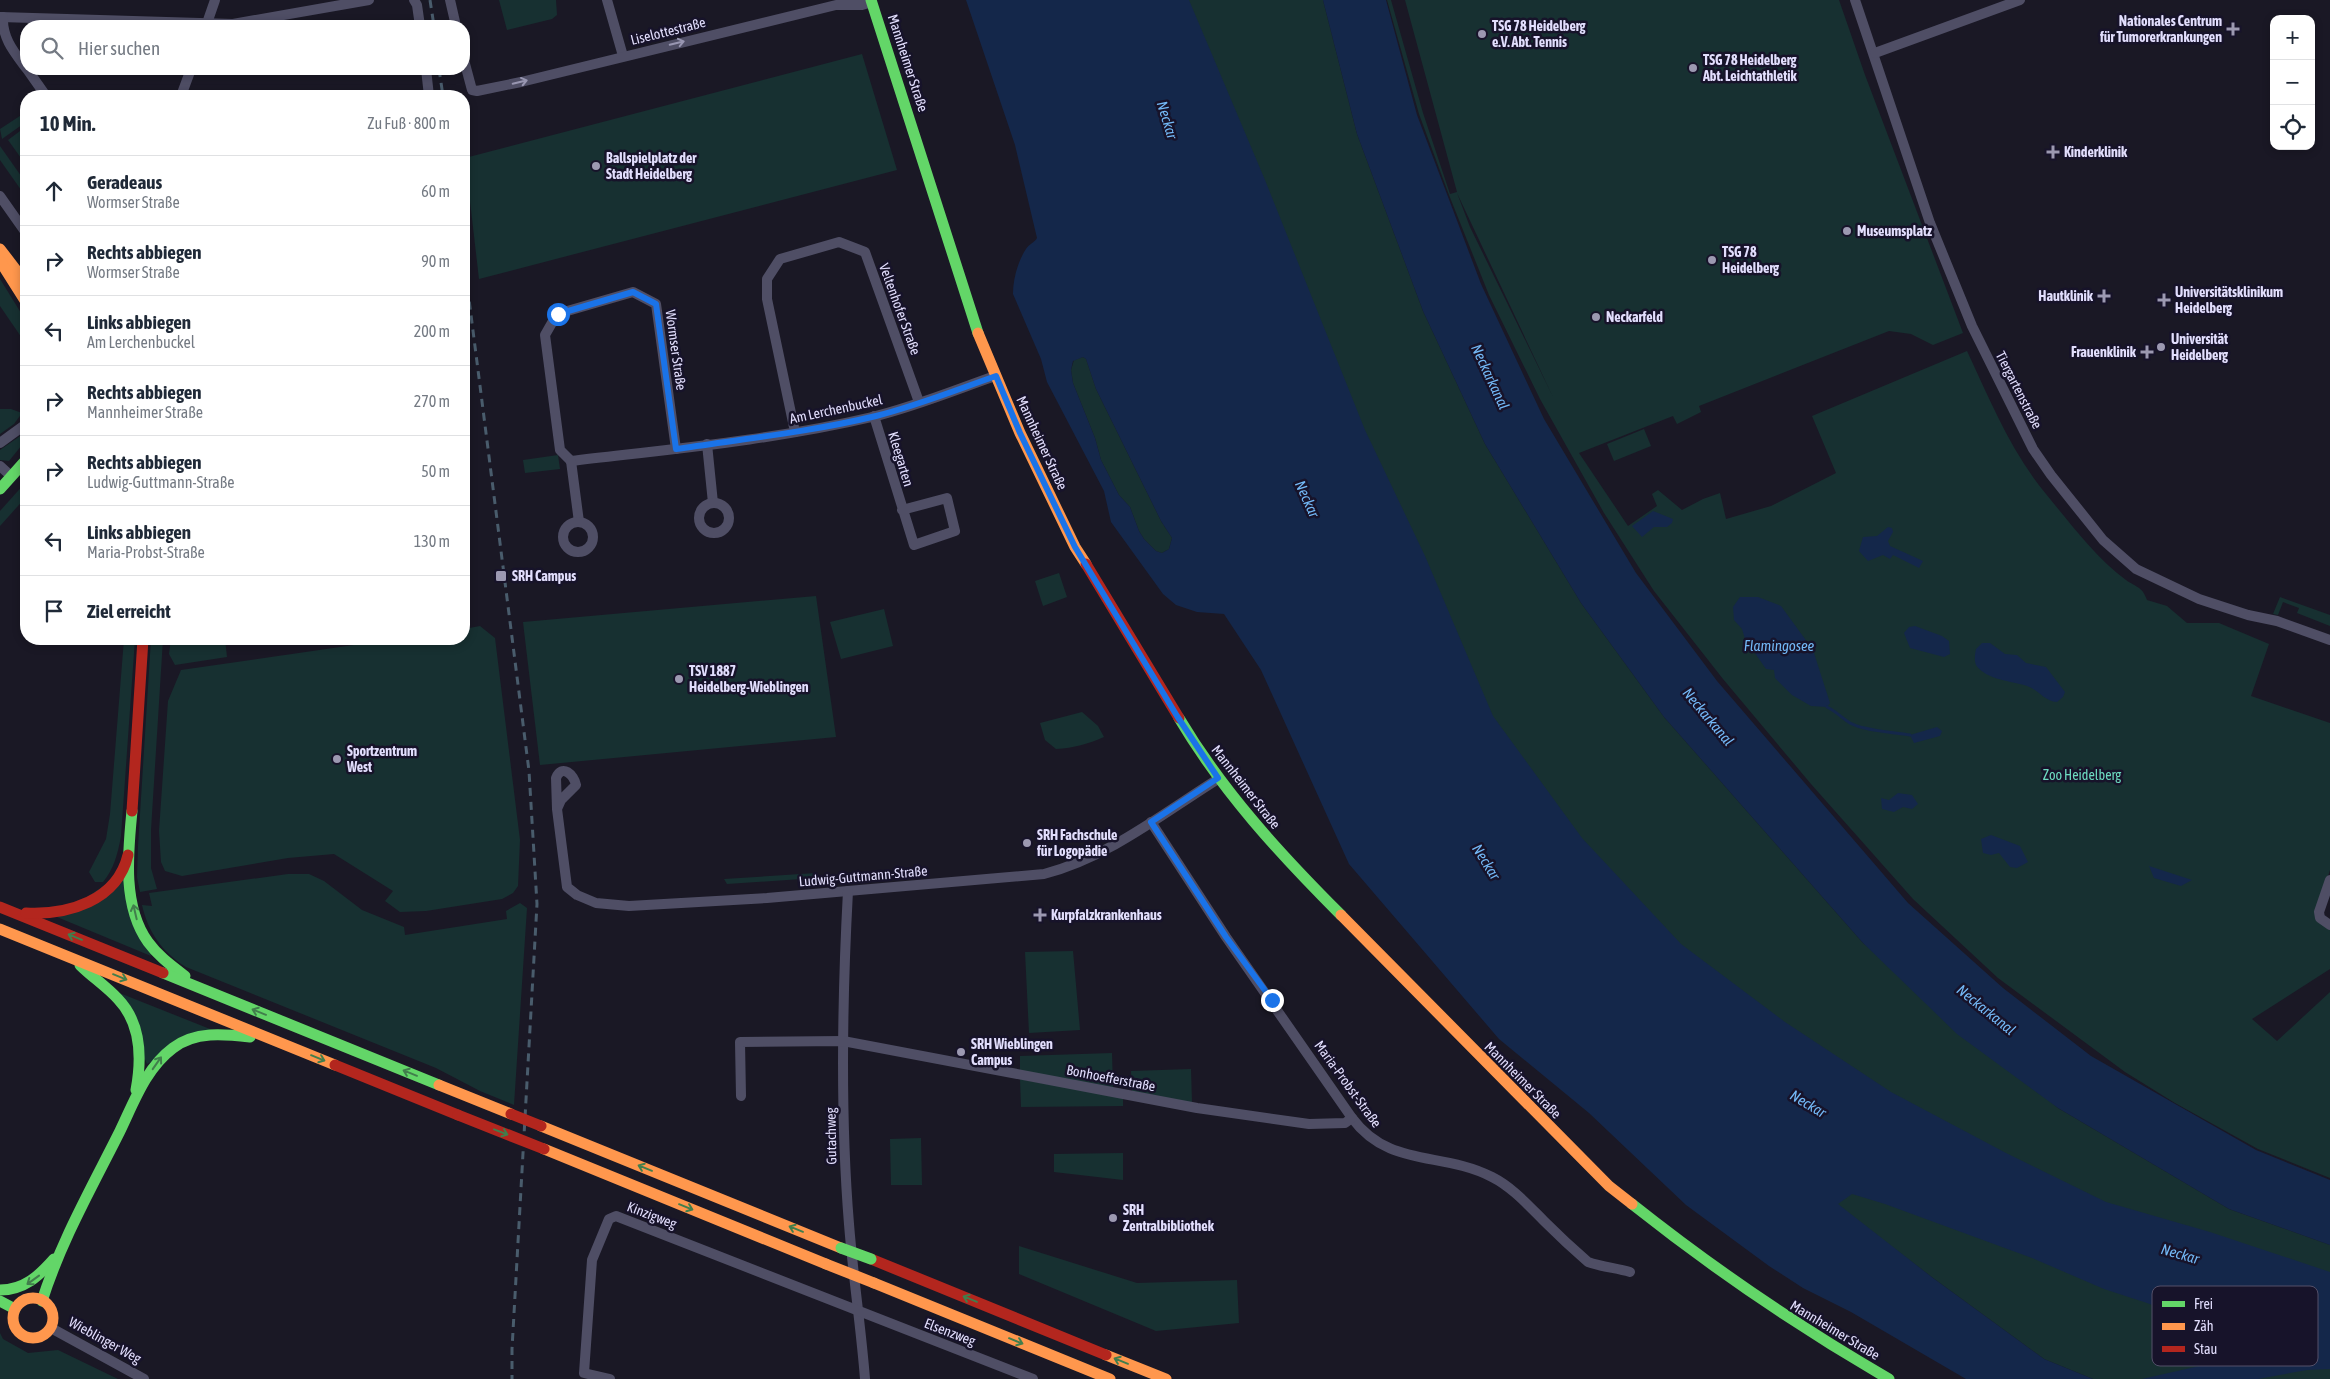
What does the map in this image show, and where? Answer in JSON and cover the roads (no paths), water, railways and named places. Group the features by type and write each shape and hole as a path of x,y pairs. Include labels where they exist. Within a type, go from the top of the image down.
{"main road":[{"name":"Mannheimer Straße","path":"871,1 982,346 1020,433 1075,547 1142,660 1218,778 1283,857 1609,1186 1665,1230 1781,1315 1889,1379"},
{"path":"0,249 20,275"},
{"path":"0,262 20,293"},
{"path":"0,489 20,466"},
{"path":"143,645 130,844 131,884 136,915 153,949 201,989"},
{"path":"2,908 39,914 75,910 91,903 116,880 127,858 130,844"},
{"path":"2,908 1166,1379"},
{"path":"0,929 1110,1379"},
{"path":"74,958 90,976 110,990 122,1003 135,1026 139,1041 140,1072 132,1105"},
{"path":"0,1301 15,1309 27,1299 42,1301 58,1255 132,1105 164,1055 175,1046 196,1036 213,1033 273,1040"},
{"path":"0,1290 19,1289 29,1283 58,1255"},
{"name":"Wieblinger Weg","path":"15,1309 14,1324 24,1336 39,1338 51,1328 52,1312 42,1301"}],"street":[{"path":"208,20 215,0"},
{"path":"255,20 369,0"},
{"path":"414,0 418,6 419,20"},
{"path":"450,0 455,20"},
{"path":"607,0 623,56"},
{"name":"Tiergartenstraße","path":"1855,0 1875,53 1930,223 1972,326 2033,448 2051,475 2103,540 2136,569 2200,599 2248,615 2278,621 2330,640"},
{"path":"1875,53 2020,0"},
{"name":"Liselottestraße","path":"468,75 472,90 521,82 836,4 862,5 871,1"},
{"path":"20,59 9,44 2,17 89,20"},
{"path":"32,75 42,90"},
{"path":"183,90 189,75"},
{"path":"427,75 428,90"},
{"path":"0,196 20,224"},
{"name":"Veltenhofer Straße","path":"795,432 767,299 766,279 780,259 838,242 865,252 919,402"},
{"name":"Wormser Straße","path":"571,460 560,450 545,335 558,314 633,292 656,304 676,449"},
{"name":"Am Lerchenbuckel","path":"571,460 676,449 795,432 874,416 996,376"},
{"name":"Kleegarten","path":"874,416 902,510 914,545 955,530 947,498 902,510"},
{"path":"0,443 20,428"},
{"path":"707,444 713,503"},
{"path":"571,460 578,522"},
{"path":"0,466 11,476"},
{"name":"Ludwig-Guttmann-Straße","path":"557,809 567,887 577,895 596,903 629,906 848,891 1044,874 1089,859 1151,822 1218,778"},
{"name":"Maria-Probst-Straße","path":"1151,822 1226,937 1352,1118 1369,1138 1384,1148 1406,1154 1454,1162 1493,1177 1509,1187 1588,1262 1602,1268 1618,1268 1630,1272"},
{"path":"2330,880 2319,912 2320,918 2330,925"},
{"name":"Gutachweg","path":"848,891 843,1041 844,1153 857,1310 865,1379"},
{"name":"Bonhoefferstraße","path":"741,1096 740,1042 843,1041 1197,1108 1309,1124 1345,1123 1352,1118"},
{"name":"Kinzigweg","path":"610,1379 584,1373 592,1260 609,1219 612,1217 621,1217 857,1310"},
{"name":"Elsenzweg","path":"857,1310 1033,1379"},
{"name":"Wieblinger Weg","path":"51,1328 144,1379"}],"water":[{"name":"Neckar","path":"966,0 1189,0 1265,180 1365,430 1425,556 1493,716 1582,838 1681,944 1785,1022 1891,1092 2006,1153 2106,1202 2210,1232 2330,1272 2330,1369 2307,1370 2258,1379 2142,1379 2199,1366 2318,1366 2318,1286 2152,1286 2152,1305 2104,1289 2032,1258 1885,1204 1852,1194 1838,1204 1933,1278 2044,1359 2093,1379 1966,1379 1851,1312 1803,1288 1769,1266 1686,1205 1589,1113 1499,1039 1349,864 1261,670 1224,614 1197,612 1176,605 1163,594 1111,522 1104,491 1047,382 1041,359 1013,294 1018,265 1027,247 1037,238 1015,145","holes":["1083,357 1086,359 1096,389 1161,521 1172,538 1169,549 1162,553 1156,551 1144,539 1130,507 1119,495 1101,460 1095,438 1073,383 1071,370 1073,361"]},
{"name":"Neckarkanal","path":"1323,0 1386,0 1417,115 1481,284 1544,419 1636,573 1717,681 1908,903 2003,988 2091,1056 2256,1150 2330,1180 2330,1245 2229,1209 2058,1108 1957,1034 1863,943 1664,717 1581,603 1485,444 1423,311 1357,134"},
{"path":"1653,511 1673,519 1672,523 1667,527 1654,527 1642,537 1632,526"},
{"path":"1888,527 1892,528 1893,532 1888,541 1890,546 1923,561 1919,568 1893,555 1890,559 1883,555 1868,561 1859,551 1863,537 1877,536"},
{"name":"Flamingosee","path":"1740,597 1758,597 1781,606 1813,650 1830,703 1827,707 1811,706 1792,695 1775,678 1774,670 1766,669 1745,639 1742,629 1734,620 1733,607"},
{"path":"1915,626 1942,636 1949,641 1950,654 1944,657 1910,648 1904,633 1909,627"},
{"path":"1982,643 1990,643 2005,654 2017,655 2026,663 2046,667 2065,692 2063,697 2057,702 2052,701 2027,686 1993,677 1980,670 1976,665 1975,655 1976,649"},
{"path":"1937,727 1942,731 1940,736 1914,743 1910,735"},
{"path":"1898,793 1912,795 1918,804 1912,809 1903,807 1894,812 1882,809 1881,798 1889,800"},
{"path":"1991,835 2020,846 2028,862 2017,868 2010,867 1999,853 1991,855 1983,853 1981,839"},
{"path":"2149,866 2192,880 2181,886 2154,878"}],"waterway":[{"path":"1827,707 1856,726 1910,735"}],"railway":[{"path":"430,0 433,20"},
{"path":"440,75 442,90"},
{"path":"470,307 529,771 537,904 512,1349 512,1379"}],"place":[{"name":"Nationales Centrum für Tumorerkrankungen","path":"2233,29"},
{"name":"TSG 78 Heidelberg e.V. Abt. Tennis","path":"1482,34"},
{"name":"TSG 78 Heidelberg Abt. Leichtathletik","path":"1693,68"},
{"name":"Kinderklinik","path":"2053,152"},
{"name":"Ballspielplatz der Stadt Heidelberg","path":"596,166"},
{"name":"Museumsplatz","path":"1847,231"},
{"name":"TSG 78 Heidelberg","path":"1712,260"},
{"name":"Hautklinik","path":"2104,296"},
{"name":"Universitätsklinikum Heidelberg","path":"2164,300"},
{"name":"Neckarfeld","path":"1596,317"},
{"name":"Universität Heidelberg","path":"2161,347"},
{"name":"Frauenklinik","path":"2147,352"},
{"name":"SRH Campus","path":"501,576"},
{"name":"TSV 1887 Heidelberg-Wieblingen","path":"679,679"},
{"name":"Sportzentrum West","path":"337,759"},
{"name":"SRH Fachschule für Logopädie","path":"1027,843"},
{"name":"Kurpfalzkrankenhaus","path":"1040,915"},
{"name":"SRH Wieblingen Campus","path":"961,1052"},
{"name":"SRH Zentralbibliothek","path":"1113,1218"}],"park label":[{"name":"Zoo Heidelberg","path":"2082,775"}]}
